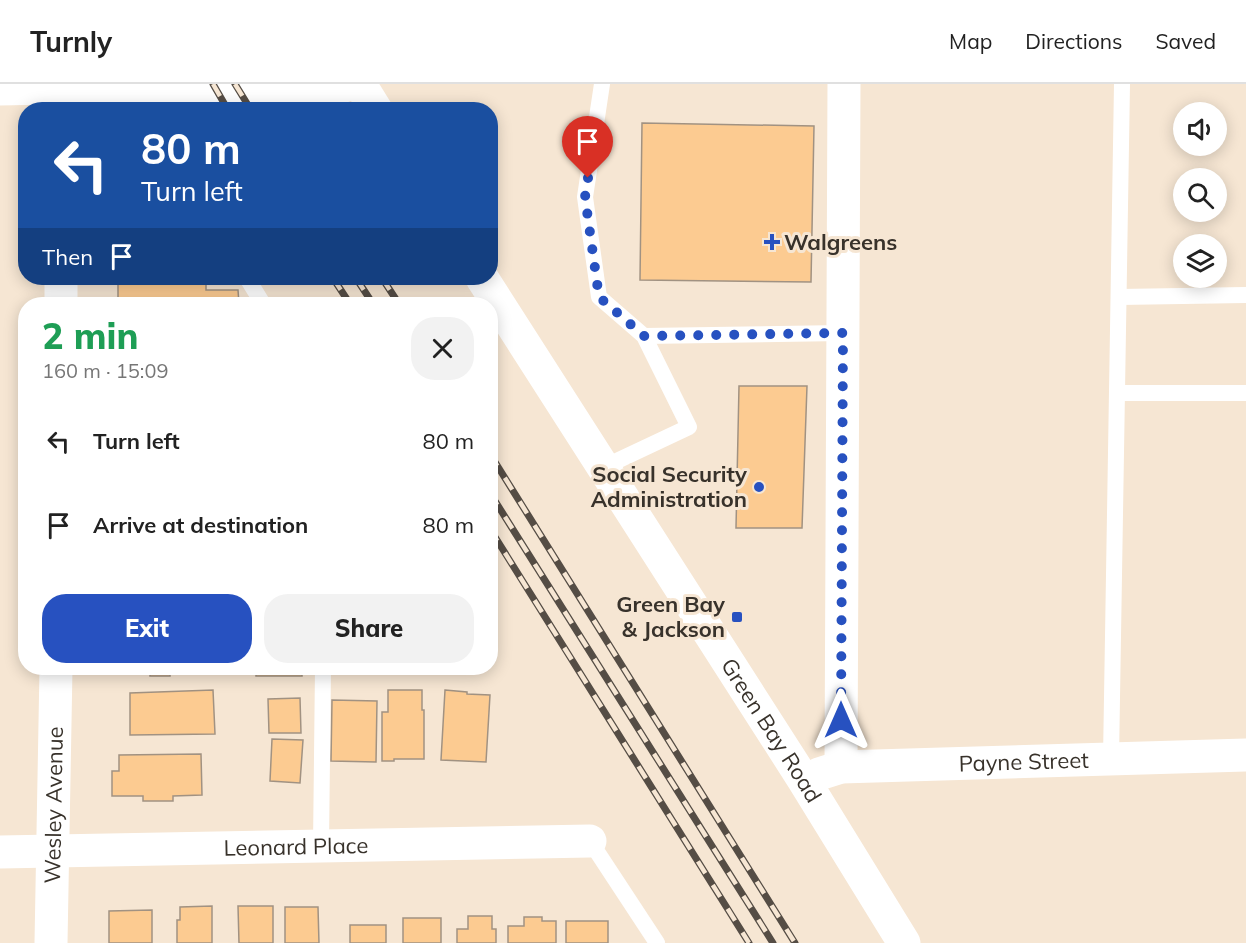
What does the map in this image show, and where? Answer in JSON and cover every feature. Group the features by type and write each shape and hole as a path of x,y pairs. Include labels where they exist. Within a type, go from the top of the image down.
{"street":[{"path":"0,89 64,94 149,93 171,98 316,95 350,84"},
{"path":"360,84 371,102"},
{"path":"841,767 844,84"},
{"name":"Green Bay Road","path":"498,303 803,779 904,943"},
{"name":"Wesley Avenue","path":"51,943 56,675"},
{"name":"Payne Street","path":"803,779 841,767 1246,755"},
{"name":"Leonard Place","path":"0,852 590,841"}],"lane":[{"path":"602,84 585,197 599,297 644,336 689,427 604,467"},
{"path":"1111,759 1122,84"},
{"path":"1119,297 1246,295"},
{"path":"644,336 843,333"},
{"path":"1117,393 1246,393"},
{"path":"321,846 323,675"},
{"path":"590,841 657,943"}],"building":[{"name":"Walgreens","path":"642,123 814,126 811,282 640,280"},
{"path":"118,285 206,285 206,290 238,290 238,297 118,297"},
{"path":"739,386 807,386 802,528 736,528"},
{"path":"256,675 302,675 302,676"},
{"path":"213,690 215,734 130,735 130,693"},
{"path":"388,690 422,690 424,759 382,761 382,712 388,712"},
{"path":"445,690 490,695 486,762 441,760"},
{"path":"300,698 301,733 269,733 268,699"},
{"path":"332,700 377,701 376,762 331,761"},
{"path":"272,739 303,740 300,783 270,781"},
{"path":"201,754 202,795 173,796 173,801 143,801 143,796 112,796 112,771 119,771 119,755"},
{"path":"212,906 212,943 177,943 177,920 180,920 180,907"},
{"path":"238,906 273,906 273,943 239,943"},
{"path":"285,907 318,907 319,943 285,943"},
{"path":"152,910 152,943 109,943 109,911"},
{"path":"468,916 492,916 492,929 496,929 496,943 457,943 457,929 468,929"},
{"path":"524,917 542,917 542,921 556,921 556,943 508,943 508,926 524,926"},
{"path":"403,918 441,918 441,943 403,943"},
{"path":"566,921 608,921 608,943 566,943"},
{"path":"350,925 386,925 386,943 350,943"}],"railway":[{"path":"213,84 223,102"},
{"path":"235,84 246,102"},
{"path":"338,285 345,297"},
{"path":"361,285 368,297"},
{"path":"387,285 394,297"},
{"path":"498,467 795,943"},
{"path":"498,506 773,943"},
{"path":"498,542 749,943"}],"place":[{"name":"Walgreens","path":"772,242"},
{"name":"Social Security Administration","path":"759,487"},
{"name":"Green Bay & Jackson","path":"737,617"}],"route":[{"path":"588,178 585,197 599,297 644,336 843,333 841,720"}]}
